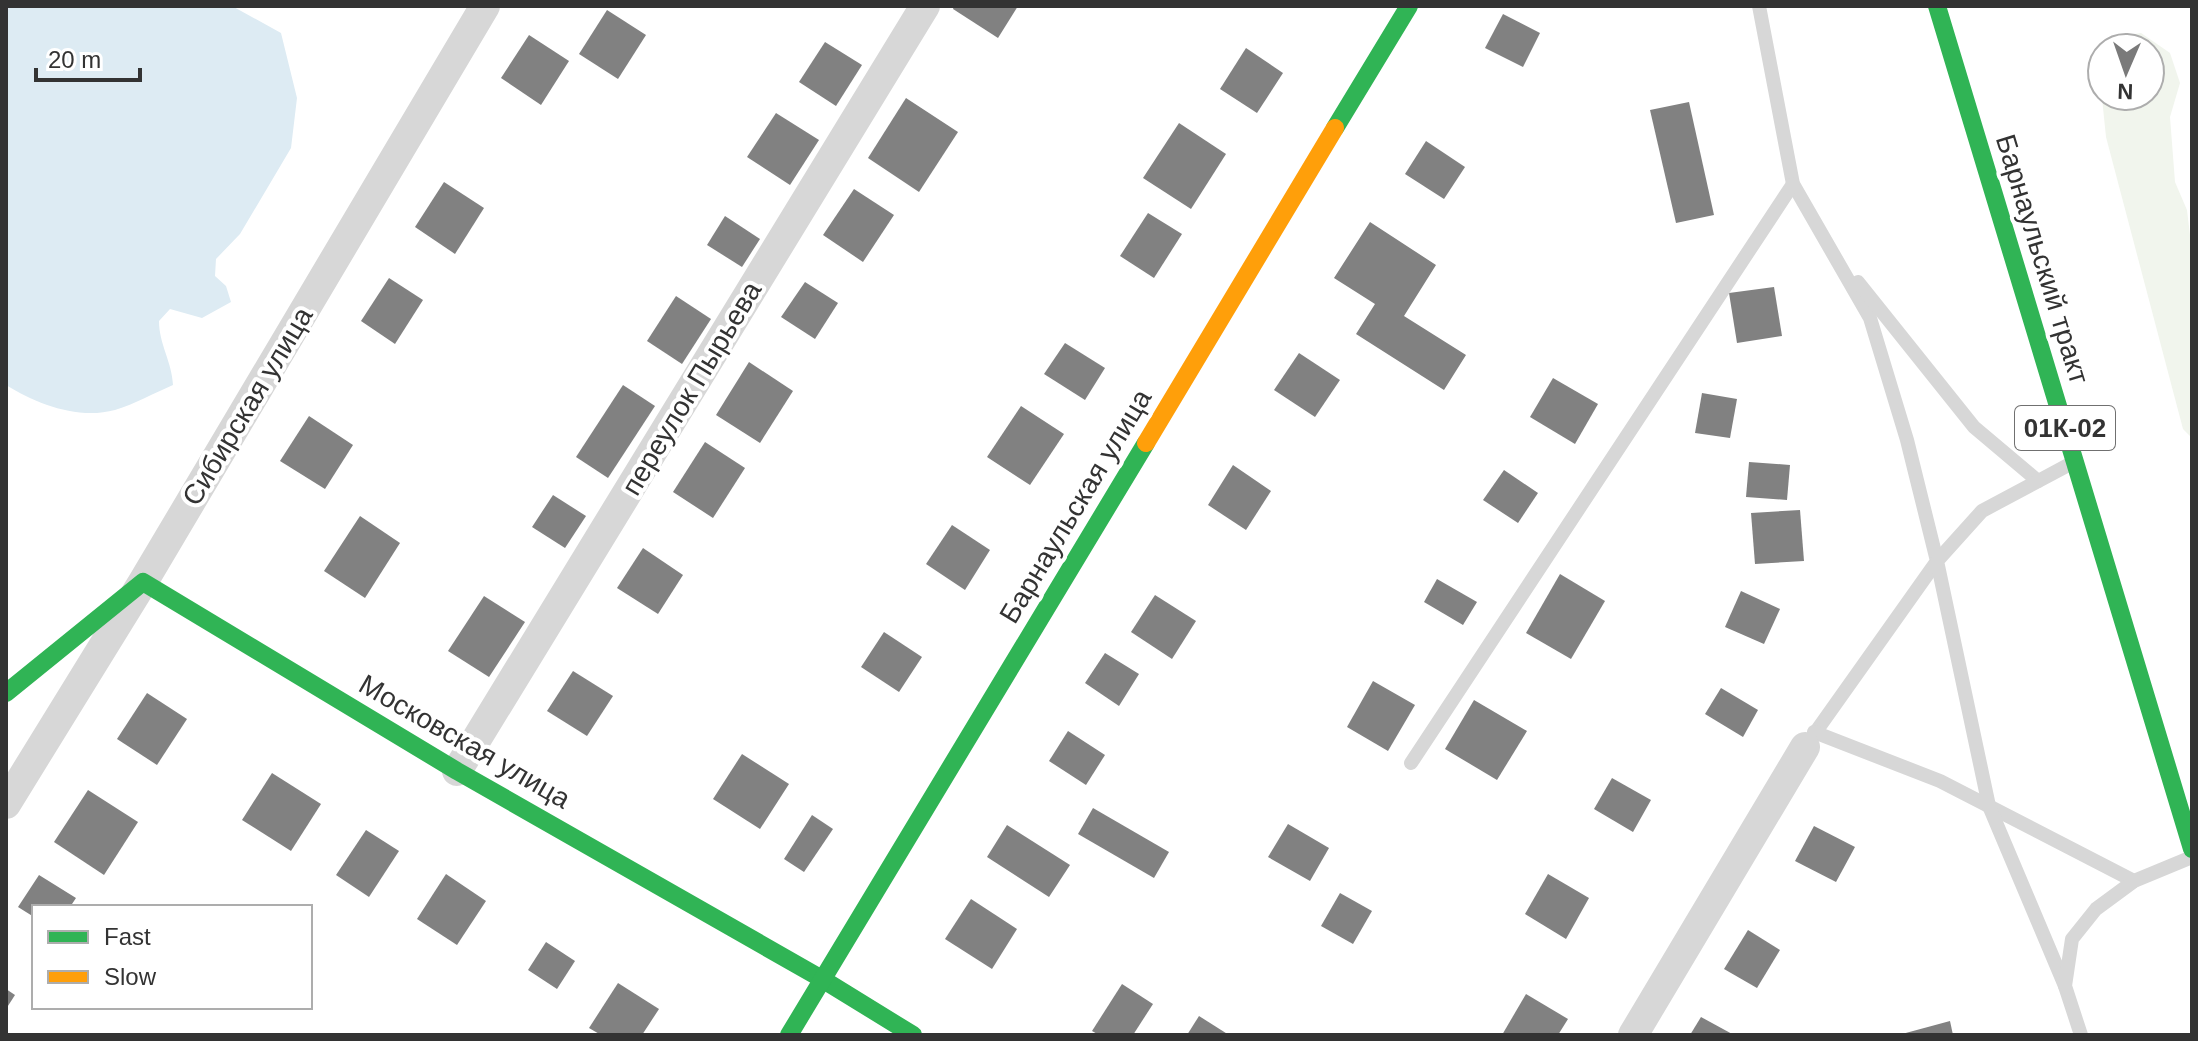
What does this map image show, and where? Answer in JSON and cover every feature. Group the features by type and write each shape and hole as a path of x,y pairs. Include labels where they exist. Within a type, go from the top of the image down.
{"street":[{"name":"Сибирская улица","path":"6,804 143,582 485,6"},
{"name":"переулок Пырьева","path":"457,771 925,6"},
{"name":"Барнаульская улица","path":"789,1035 1409,6"},
{"name":"Барнаульский тракт","path":"1937,6 2192,849"},
{"path":"6,693 143,582"},
{"name":"Московская улица","path":"143,582 457,771 822,979 913,1035"},
{"path":"1633,1035 1809,740"}],"lane":[{"path":"1759,6 1793,184 1870,318 1907,440 1937,561 1989,806 2065,986 2081,1035"},
{"path":"1411,763 1793,184"},
{"path":"1830,248 1974,427 2038,481"},
{"path":"2075,462 1982,511 1937,561 1809,740 1940,781 2134,881"},
{"path":"2065,986 2072,939 2096,909 2134,881 2192,857"}],"shaded area":[{"path":"6,6 232,6 281,33 297,98 291,148 240,234 216,259 215,276 226,286 231,302 202,318 170,309 159,321 173,385 115,410 87,413 58,408 6,385"},
{"path":"2166,50 2170,53 2180,83 2170,117 2175,182 2187,210 2192,252 2192,438 2183,429 2106,137 2103,112 2166,112"}],"building":[{"path":"954,6 1018,6 998,38 953,9"},
{"path":"607,10 646,35 618,79 579,54"},
{"path":"1503,14 1540,33 1523,67 1485,48"},
{"path":"529,35 569,61 541,105 501,78"},
{"path":"825,42 862,65 836,106 799,82"},
{"path":"1246,48 1283,73 1257,113 1220,89"},
{"path":"906,98 958,132 919,192 868,158"},
{"path":"1689,102 1714,215 1676,223 1650,110"},
{"path":"776,113 819,140 790,185 747,157"},
{"path":"1179,123 1226,154 1191,209 1143,178"},
{"path":"1426,141 1465,167 1444,199 1405,174"},
{"path":"444,182 484,208 455,254 415,227"},
{"path":"854,189 894,215 863,262 823,235"},
{"path":"1148,213 1182,234 1154,278 1120,256"},
{"path":"725,216 760,239 742,267 707,245"},
{"path":"1370,222 1436,265 1404,316 1466,355 1444,390 1356,334 1375,304 1334,278"},
{"path":"389,278 423,300 395,344 361,321"},
{"path":"805,282 838,303 815,339 781,317"},
{"path":"1774,287 1782,336 1737,343 1729,293"},
{"path":"676,296 711,319 682,364 647,341"},
{"path":"1065,343 1105,368 1085,400 1044,374"},
{"path":"1299,353 1340,380 1315,417 1274,390"},
{"path":"749,362 793,391 760,443 716,415"},
{"path":"1553,378 1598,404 1575,444 1530,417"},
{"path":"623,385 655,406 608,478 576,457"},
{"path":"1702,393 1737,399 1730,438 1695,433"},
{"path":"1021,406 1064,434 1030,485 987,457"},
{"path":"309,416 353,445 325,489 280,461"},
{"path":"705,442 745,468 713,518 673,492"},
{"path":"1749,462 1790,465 1787,500 1746,497"},
{"path":"1233,465 1271,491 1246,530 1208,505"},
{"path":"1504,470 1538,493 1518,523 1483,500"},
{"path":"553,495 586,516 565,548 532,527"},
{"path":"1800,510 1804,561 1755,564 1751,513"},
{"path":"360,516 400,543 365,598 324,571"},
{"path":"952,525 990,550 965,590 926,564"},
{"path":"643,548 683,575 658,614 617,588"},
{"path":"1560,574 1605,601 1571,659 1526,633"},
{"path":"1437,579 1477,602 1463,625 1424,602"},
{"path":"1741,591 1780,609 1764,644 1725,627"},
{"path":"1155,595 1196,621 1172,659 1131,632"},
{"path":"484,596 525,622 489,677 448,651"},
{"path":"884,632 922,657 899,692 861,667"},
{"path":"1105,653 1139,674 1119,706 1085,683"},
{"path":"573,671 613,696 587,736 547,711"},
{"path":"1373,681 1415,705 1388,751 1347,727"},
{"path":"1721,688 1758,710 1743,737 1705,714"},
{"path":"147,693 187,719 157,765 117,739"},
{"path":"1474,700 1527,731 1497,780 1445,749"},
{"path":"1068,731 1105,755 1086,785 1049,761"},
{"path":"742,754 789,784 760,829 713,799"},
{"path":"272,773 321,804 291,851 242,820"},
{"path":"1612,778 1651,800 1633,832 1594,809"},
{"path":"88,790 138,822 104,875 54,842"},
{"path":"1093,808 1169,852 1154,878 1078,834"},
{"path":"812,815 833,829 804,872 784,859"},
{"path":"1288,824 1329,848 1310,881 1268,857"},
{"path":"1007,825 1070,865 1049,897 987,857"},
{"path":"1814,826 1855,847 1836,882 1795,861"},
{"path":"366,830 399,851 369,897 336,875"},
{"path":"446,874 486,901 457,945 417,919"},
{"path":"1548,874 1589,898 1566,939 1525,914"},
{"path":"39,875 76,898 71,905 32,905 32,916 18,907"},
{"path":"1340,893 1372,911 1353,944 1321,926"},
{"path":"971,899 1017,929 992,969 945,939"},
{"path":"1748,930 1780,950 1757,988 1724,969"},
{"path":"546,942 575,961 557,989 528,970"},
{"path":"618,983 659,1009 642,1035 601,1035 589,1028"},
{"path":"1122,984 1153,1004 1133,1035 1099,1035 1092,1031"},
{"path":"6,989 15,995 6,1009"},
{"path":"1526,994 1568,1019 1558,1035 1502,1035"},
{"path":"1199,1016 1229,1035 1187,1035"},
{"path":"1701,1017 1734,1035 1690,1035"},
{"path":"1950,1021 1953,1035 1902,1035 1902,1034"}],"traffic: fast":[{"path":"1335,128 1409,6"},
{"path":"1937,6 2192,849"},
{"path":"789,1035 1146,443"},
{"path":"6,693 143,582 457,771 822,979 913,1035"}],"traffic: slow":[{"path":"1146,443 1335,128"}]}
